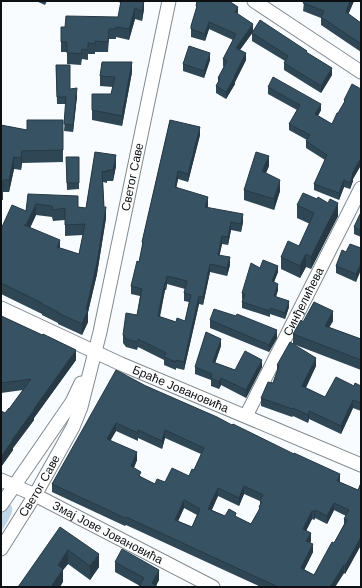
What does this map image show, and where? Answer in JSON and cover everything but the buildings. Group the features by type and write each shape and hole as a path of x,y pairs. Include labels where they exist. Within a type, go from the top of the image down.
{"street":[{"name":"Светог Саве","path":"1,549 35,495 73,427 81,407 96,353 169,1"},
{"path":"254,1 361,72"},
{"name":"Синђелићева","path":"246,416 361,188"},
{"name":"Браће Јовановића","path":"1,308 96,353 361,465"},
{"name":"Светог Саве","path":"1,505 72,402 96,353"},
{"name":"Змај Јове Јовановића","path":"1,480 35,495 213,587"}],"shaded area":[{"path":"8,503 12,507 12,513 1,532 1,512"}]}
